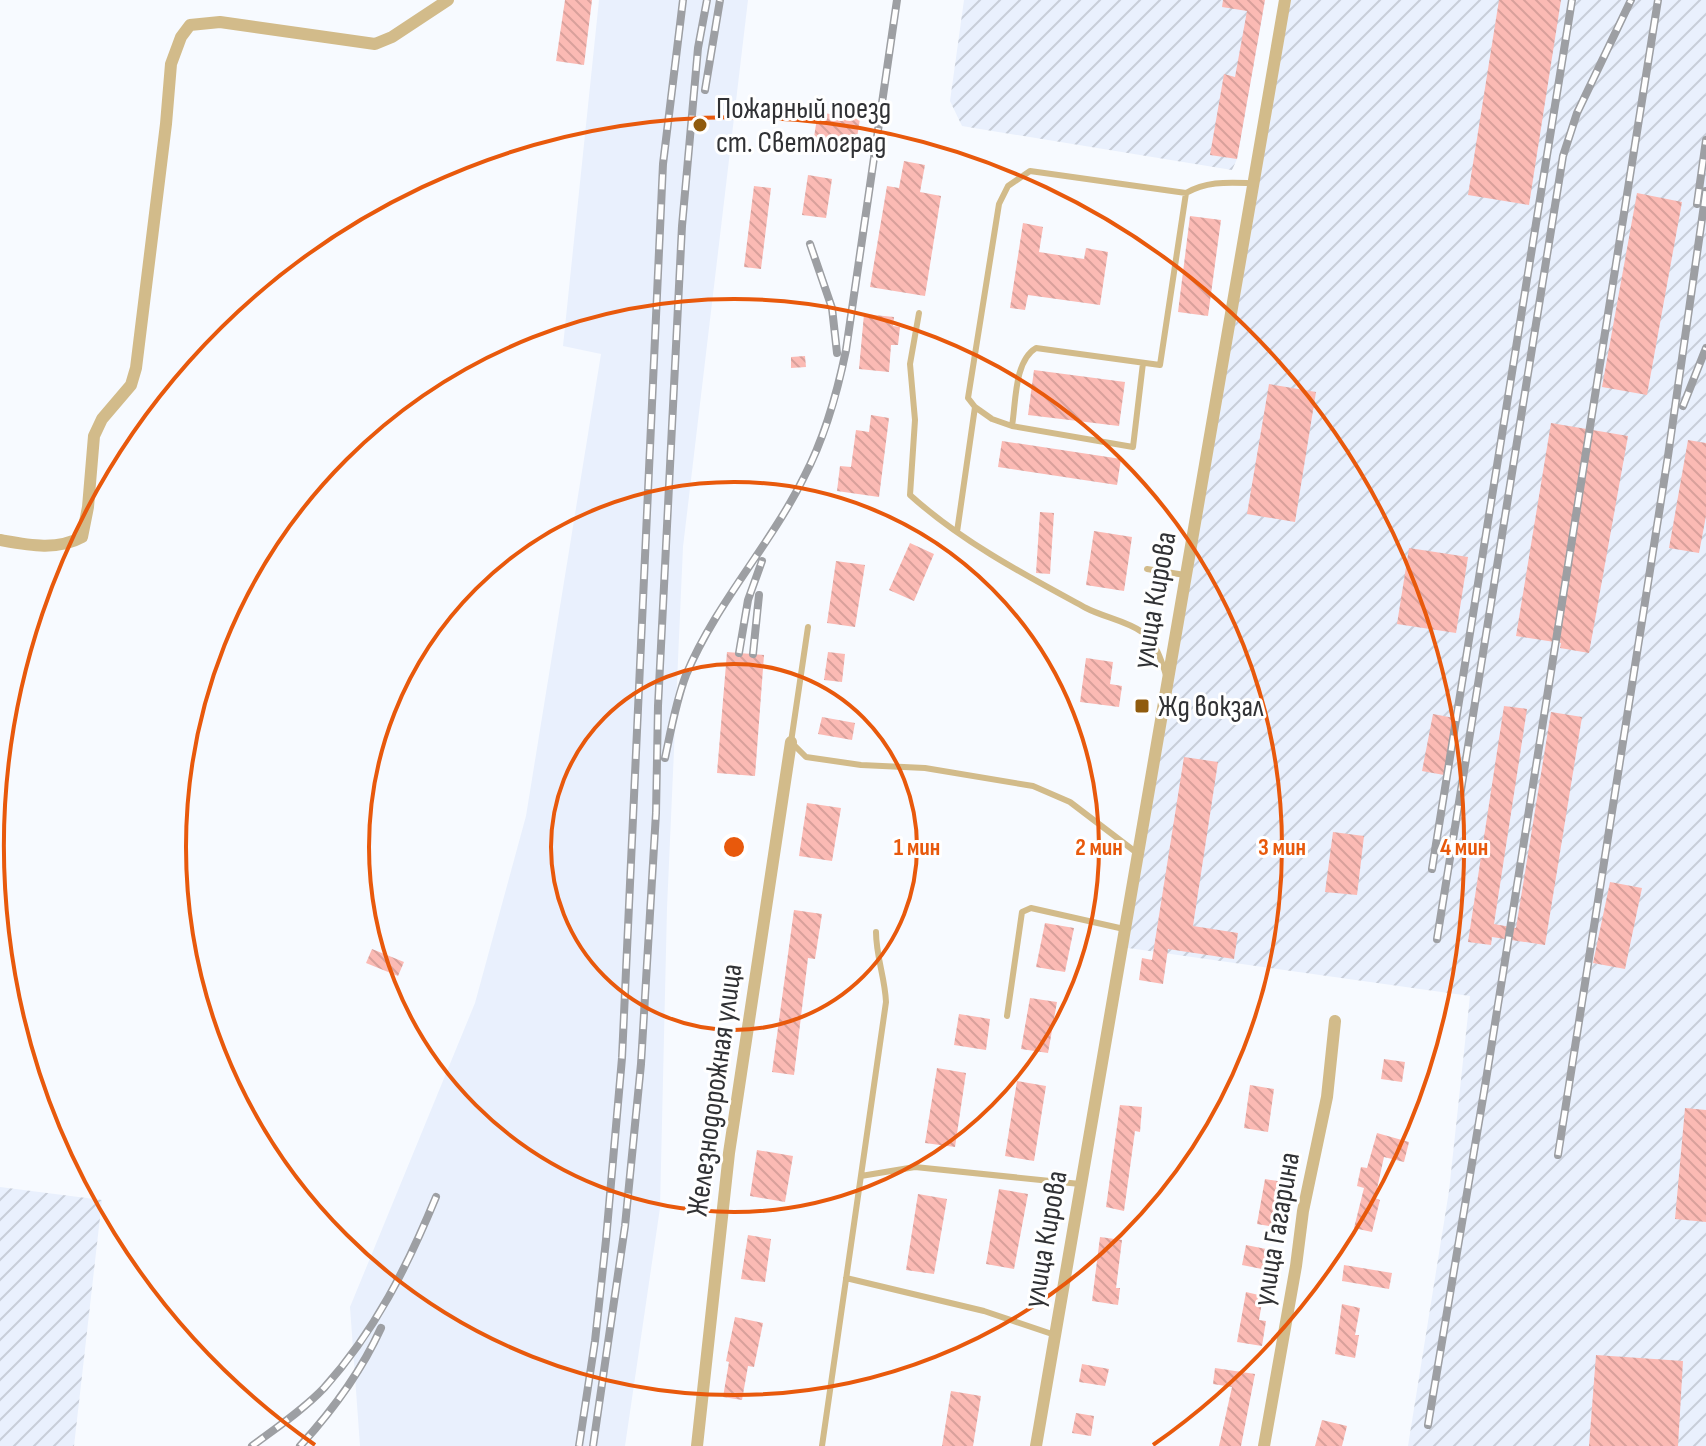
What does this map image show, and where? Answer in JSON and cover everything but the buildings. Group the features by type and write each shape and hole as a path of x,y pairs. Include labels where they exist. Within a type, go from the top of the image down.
{"street":[{"path":"0,540 44,546 67,545 82,537 88,507 94,436 102,419 131,385 136,368 171,64 181,37 190,25 220,22 375,44 392,37 448,0"},
{"name":"улица Кирова","path":"1036,1446 1285,0"},
{"name":"Железнодорожная улица","path":"697,1446 729,1153 791,742"},
{"name":"улица Гагарина","path":"1264,1446 1303,1211 1327,1097 1335,1021"}],"lane":[{"path":"1143,363 1133,447 1012,426 992,419 968,398 999,204 1008,186 1030,171 1186,193 1197,187 1222,182 1247,183"},
{"path":"1012,426 1022,364 1027,354 1036,348 1160,365 1186,193"},
{"path":"919,313 910,364 915,420 910,495 957,532 1005,562 1090,610 1142,632 1158,652 1167,678"},
{"path":"957,532 975,407"},
{"path":"1147,569 1185,575"},
{"path":"808,627 791,742 806,757 861,765 925,768 1033,786 1070,802 1137,853"},
{"path":"1007,1016 1022,912 1031,908 1124,929"},
{"path":"822,1446 886,1002 886,985 876,951 876,932"},
{"path":"861,1176 915,1167 1080,1184"},
{"path":"846,1278 984,1311 1055,1335"}],"shaded area":[{"path":"599,0 748,0 683,547 667,908 660,1208 625,1446 360,1446 350,1307 475,1003 526,816 601,354 563,346"},
{"path":"964,0 1265,0 1237,159 1232,170 962,126 950,101"},
{"path":"1285,0 1706,0 1706,1446 1408,1446 1449,1191 1470,996 1121,947"},
{"path":"0,1187 102,1200 74,1446 0,1446"}],"railway":[{"path":"579,1446 595,1341 622,1058 663,164 683,0"},
{"path":"593,1446 625,1226 641,1064 656,813 658,706 682,226 698,48 707,0"},
{"path":"705,90 720,0"},
{"path":"665,758 679,695 698,649 790,502 830,415 846,350 897,0"},
{"path":"1432,869 1572,0"},
{"path":"1437,939 1563,156 1577,113 1631,0"},
{"path":"1428,1425 1658,0"},
{"path":"1697,204 1706,140"},
{"path":"1558,1155 1668,456 1706,191"},
{"path":"810,244 832,308 837,353"},
{"path":"1683,406 1706,348"},
{"path":"739,653 748,600 762,561"},
{"path":"753,654 759,595"},
{"path":"252,1446 316,1396 359,1344 401,1273 436,1197"},
{"path":"300,1446 345,1390 381,1328"}],"place":[{"name":"Пожарный поезд ст. Светлоград","path":"700,125"},
{"name":"Жд вокзал","path":"1142,706"}]}
